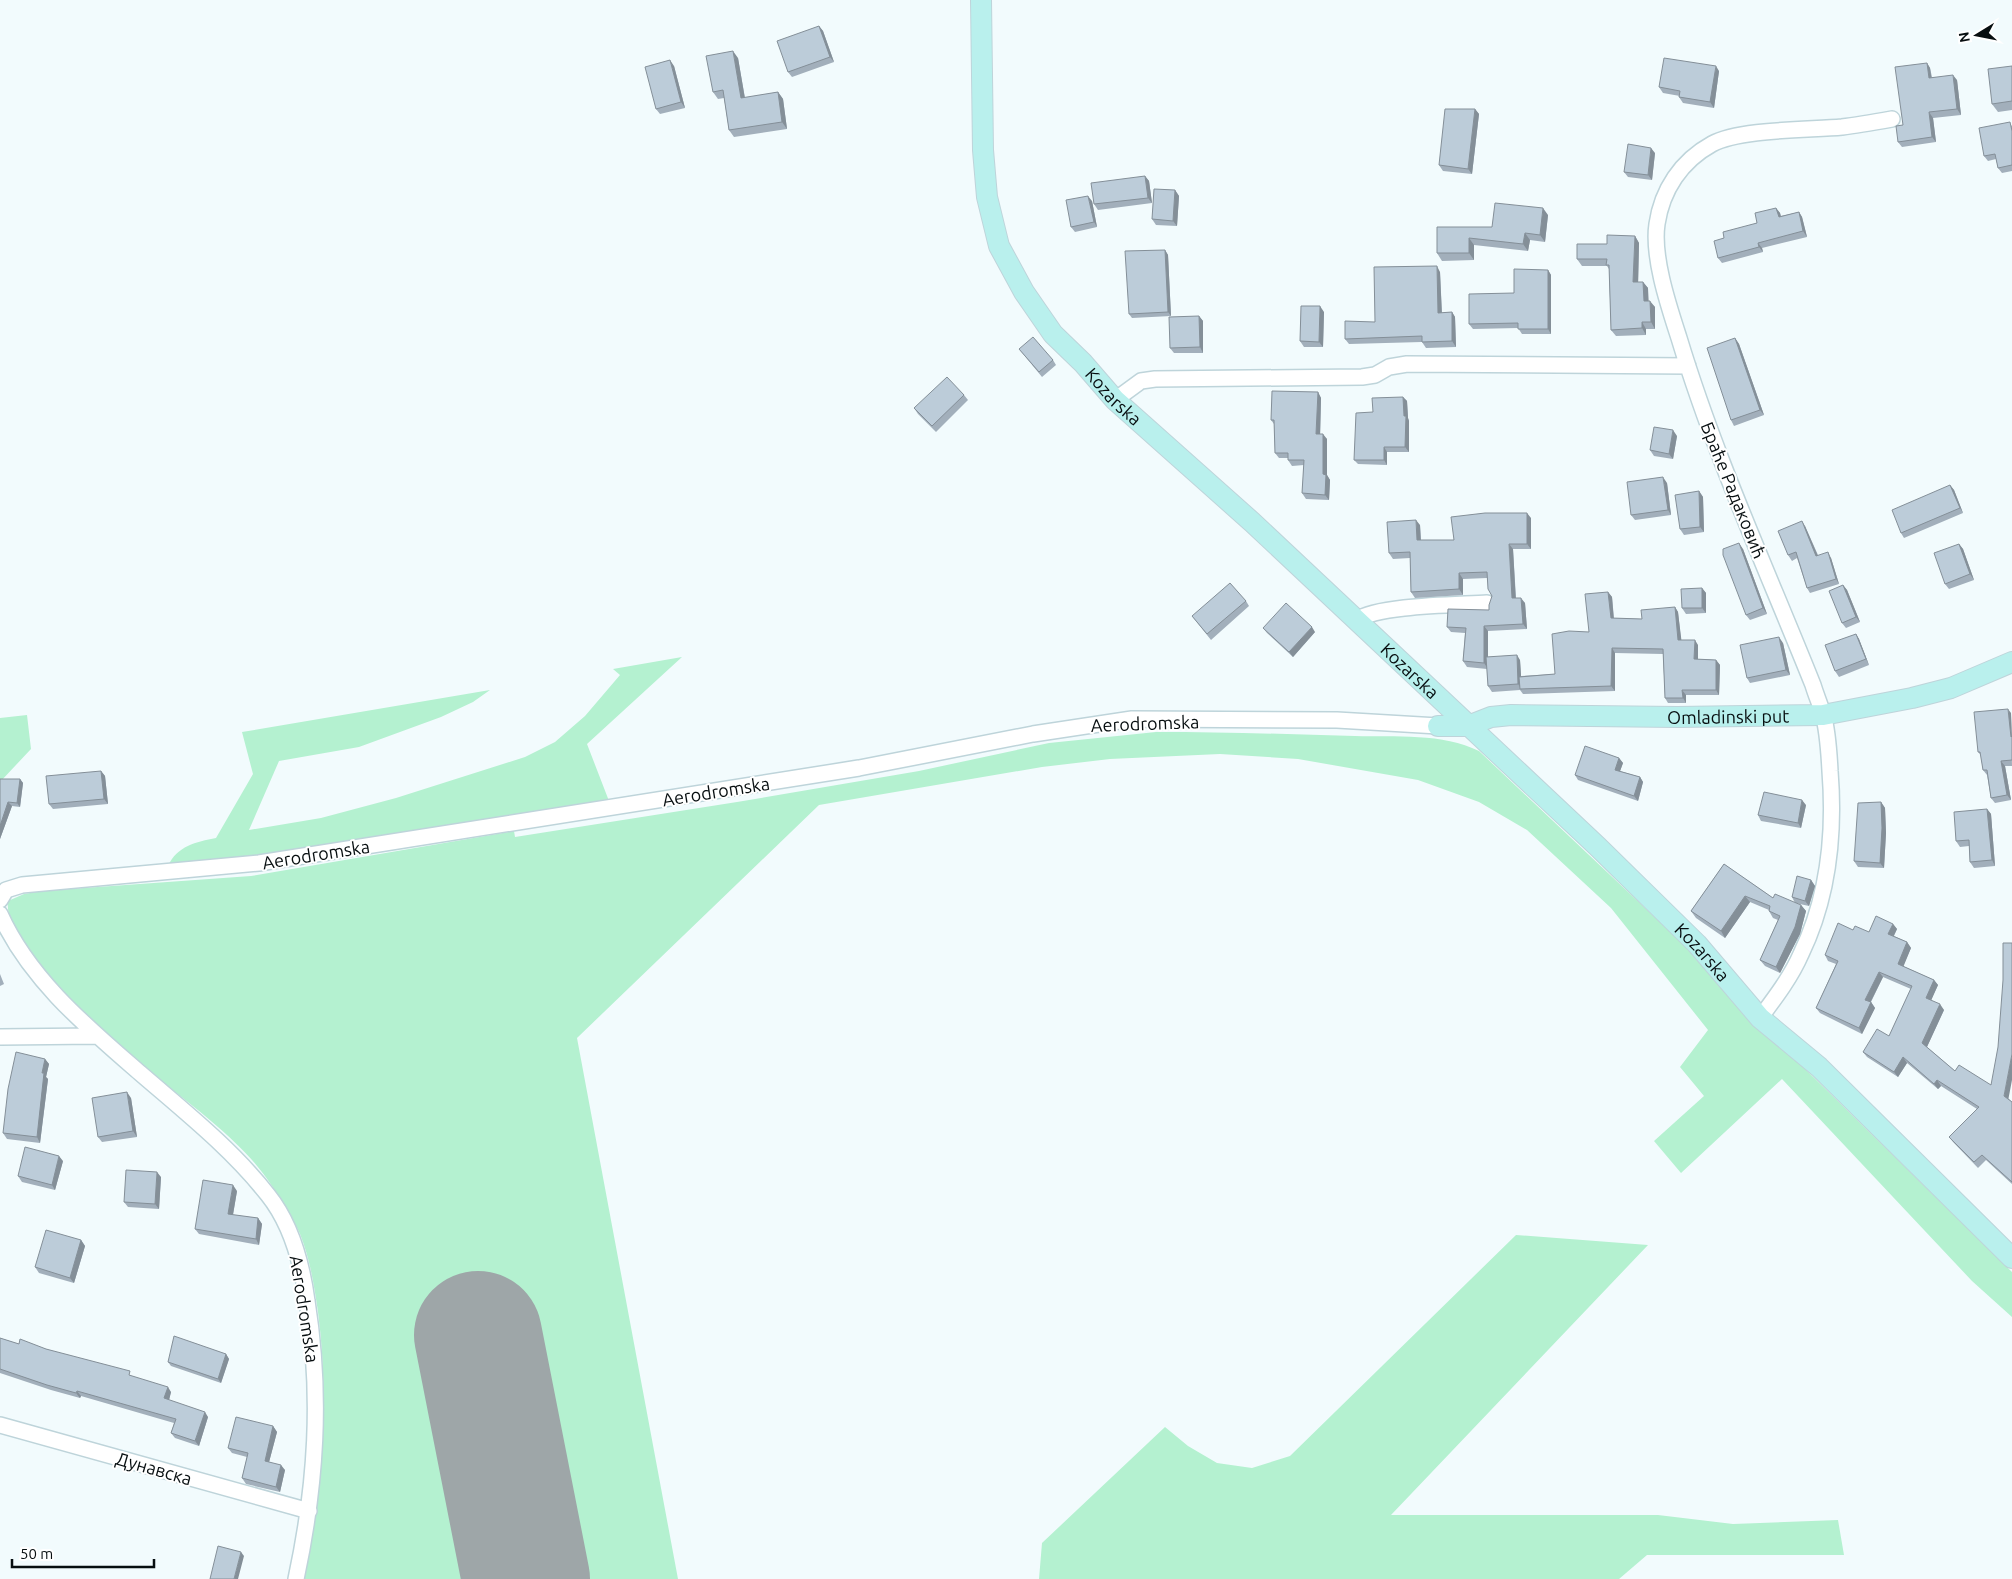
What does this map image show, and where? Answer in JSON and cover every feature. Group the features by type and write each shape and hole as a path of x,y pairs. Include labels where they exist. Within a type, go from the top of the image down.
{"street":[{"name":"Kozarska","path":"981,0 983,150 987,197 999,246 1024,292 1053,334 1083,363 1115,400 1186,462 1357,620 1597,846 1697,944 1760,1018 1819,1067 2012,1258"},
{"name":"Браће Радаковић","path":"1760,1018 1801,955 1815,921 1824,888 1832,825 1829,749 1824,715 1718,454 1688,366 1668,304 1659,264 1656,226 1662,200 1672,179 1690,159 1713,144 1732,138 1769,132 1844,126 1892,119"},
{"path":"1115,400 1140,381 1155,379 1362,377 1375,375 1389,367 1407,364 1688,366"},
{"path":"1357,620 1372,613 1408,608 1487,603"},
{"name":"Omladinski put","path":"1438,726 1468,726 1491,717 1511,715 1678,717 1824,715 1904,700 1951,688 2012,662"},
{"name":"Aerodromska","path":"2,891 22,885 259,863 859,768 1105,722 1132,720 1319,720 1438,726"},
{"name":"Aerodromska","path":"0,914 28,962 60,1000 97,1036 229,1152 269,1196 288,1228 304,1280 314,1351 317,1428 309,1511 296,1579"},
{"path":"0,1037 97,1036"},
{"name":"Дунавска","path":"0,1425 309,1511"}],"green space":[{"path":"682,657 587,744 609,801 266,856 168,866 182,849 194,843 216,838 253,774 242,732 490,690 473,702 441,717 359,747 279,761 249,830 321,818 396,798 525,757 555,742 585,716 620,675 613,669"},
{"path":"27,715 31,749 0,782 0,718"},
{"path":"1156,732 1419,737 1450,741 1479,751 1700,960 1798,1062 2012,1272 2012,1317 1972,1281 1782,1079 1681,1173 1654,1141 1704,1096 1680,1067 1708,1030 1611,908 1527,830 1479,802 1418,780 1298,759 1220,754 1110,759 1042,767 819,805 577,1038 678,1579 303,1579 319,1479 322,1446 323,1380 322,1346 315,1292 300,1234 271,1185 238,1145 115,1042 59,988 46,973 15,927 10,917 8,901 24,894 42,891 251,876 514,831 515,837 737,802 919,771 1049,743"},
{"path":"1516,1235 1648,1245 1391,1515 1658,1515 1733,1524 1838,1520 1844,1555 1647,1555 1619,1579 1039,1579 1042,1543 1165,1427 1188,1446 1217,1463 1252,1468 1290,1456"}],"building":[{"path":"819,26 830,57 788,72 777,41"},
{"path":"733,51 741,98 778,92 782,122 729,130 723,90 713,92 706,56"},
{"path":"1664,58 1716,66 1710,102 1679,97 1680,91 1659,87"},
{"path":"670,60 681,102 656,109 645,67"},
{"path":"1927,63 1929,78 1953,75 1957,109 1929,112 1932,137 1898,142 1896,126 1903,125 1895,67"},
{"path":"2012,66 2012,101 1992,104 1988,69"},
{"path":"1445,109 1475,109 1468,169 1439,165"},
{"path":"2010,122 2012,131 2012,165 1998,168 1995,154 1984,156 1979,128"},
{"path":"1628,144 1651,148 1648,175 1624,172"},
{"path":"1145,176 1148,198 1094,204 1091,183"},
{"path":"1154,189 1175,190 1173,221 1152,219"},
{"path":"1088,196 1094,222 1071,227 1066,200"},
{"path":"1495,203 1543,208 1540,235 1525,233 1523,244 1469,238 1469,253 1437,253 1437,227 1492,227"},
{"path":"1776,208 1779,217 1799,212 1803,231 1758,243 1759,247 1718,258 1714,241 1724,238 1723,232 1757,223 1755,213"},
{"path":"1607,235 1635,236 1633,282 1643,282 1644,301 1650,301 1651,322 1642,322 1642,328 1611,330 1609,265 1606,265 1607,259 1577,259 1577,244 1607,244"},
{"path":"1165,250 1168,312 1129,314 1125,251"},
{"path":"1437,266 1438,313 1452,312 1452,341 1422,342 1422,336 1345,339 1345,321 1375,322 1374,267"},
{"path":"1514,269 1548,270 1548,329 1518,329 1518,323 1469,324 1469,294 1514,293"},
{"path":"1301,306 1320,306 1319,342 1300,341"},
{"path":"1199,316 1200,347 1170,348 1169,317"},
{"path":"1033,337 1053,360 1039,372 1019,349"},
{"path":"1735,338 1760,410 1731,420 1707,348"},
{"path":"947,377 964,395 932,426 914,408"},
{"path":"1272,391 1318,392 1316,434 1323,434 1323,474 1326,475 1325,495 1302,493 1304,460 1288,460 1288,453 1275,453 1274,420 1271,420"},
{"path":"1403,397 1404,416 1406,416 1405,447 1384,447 1384,460 1354,460 1356,413 1373,412 1372,398"},
{"path":"1654,427 1673,430 1669,454 1650,450"},
{"path":"1663,477 1668,510 1631,515 1627,482"},
{"path":"1950,485 1960,508 1901,533 1892,510"},
{"path":"1699,491 1700,527 1680,529 1675,495"},
{"path":"1485,513 1527,513 1527,544 1509,544 1512,598 1521,598 1523,624 1484,626 1484,663 1463,661 1466,628 1447,627 1448,609 1489,610 1492,596 1488,589 1487,572 1459,573 1459,589 1411,592 1410,552 1389,553 1387,522 1416,520 1417,540 1454,540 1451,517"},
{"path":"1802,521 1816,556 1828,552 1836,579 1807,588 1796,552 1788,555 1778,531"},
{"path":"1739,543 1763,608 1746,615 1723,555 1723,549"},
{"path":"1959,544 1970,574 1945,584 1934,553"},
{"path":"1230,583 1246,601 1207,634 1192,616"},
{"path":"1843,585 1856,617 1842,623 1829,591"},
{"path":"1702,588 1702,608 1682,608 1681,589"},
{"path":"1608,592 1611,618 1642,619 1641,610 1675,607 1678,640 1695,640 1694,659 1716,660 1716,690 1682,690 1683,698 1665,698 1663,649 1612,648 1611,686 1520,689 1519,677 1555,674 1552,634 1569,631 1589,632 1585,594"},
{"path":"1286,603 1312,627 1289,652 1263,628"},
{"path":"1856,634 1866,659 1835,671 1825,645"},
{"path":"1779,637 1786,670 1747,678 1740,645"},
{"path":"1517,655 1518,684 1488,686 1486,657"},
{"path":"2008,709 2012,736 2012,760 2001,761 2007,795 1991,798 1987,770 1983,770 1980,752 1978,752 1974,712"},
{"path":"1585,746 1619,758 1615,770 1640,777 1634,796 1575,775"},
{"path":"101,771 104,799 49,804 46,776"},
{"path":"0,779 20,779 17,803 8,802 0,826"},
{"path":"1764,792 1802,800 1798,823 1758,815"},
{"path":"1881,802 1880,863 1854,861 1858,803"},
{"path":"1987,809 1992,860 1970,862 1969,840 1956,841 1954,812"},
{"path":"1724,864 1773,898 1775,894 1801,905 1795,927 1776,967 1760,960 1780,916 1769,911 1770,906 1745,896 1721,931 1691,911"},
{"path":"1797,876 1811,880 1805,901 1792,897"},
{"path":"1876,916 1893,924 1888,934 1907,942 1898,964 1934,980 1926,998 1940,1004 1922,1043 1955,1071 1959,1065 1991,1085 1998,1047 2003,980 2003,943 2012,943 2012,1054 2004,1096 2012,1102 2012,1182 1982,1155 1974,1162 1949,1137 1979,1107 1937,1080 1934,1084 1903,1057 1894,1072 1863,1052 1877,1029 1889,1036 1912,986 1879,972 1865,1000 1871,1002 1859,1028 1816,1008 1838,961 1825,955 1838,923 1853,930 1855,926 1869,932"},
{"path":"16,1052 45,1059 42,1073 44,1073 37,1137 3,1133 8,1089"},
{"path":"127,1092 133,1131 98,1137 92,1098"},
{"path":"25,1147 59,1156 52,1185 18,1176"},
{"path":"126,1170 157,1172 155,1204 124,1202"},
{"path":"203,1180 233,1185 228,1214 258,1218 256,1239 195,1229"},
{"path":"46,1230 81,1240 70,1278 35,1267"},
{"path":"174,1336 226,1354 218,1379 168,1362"},
{"path":"0,1338 19,1344 20,1339 46,1349 130,1371 129,1375 168,1387 164,1398 205,1412 195,1441 171,1433 176,1419 77,1391 76,1393 47,1385 0,1369"},
{"path":"236,1417 273,1426 265,1461 281,1465 276,1487 242,1478 248,1453 228,1448"},
{"path":"218,1546 241,1552 234,1579 210,1579"}],"runway":[{"path":"478,1335 526,1579"}]}
